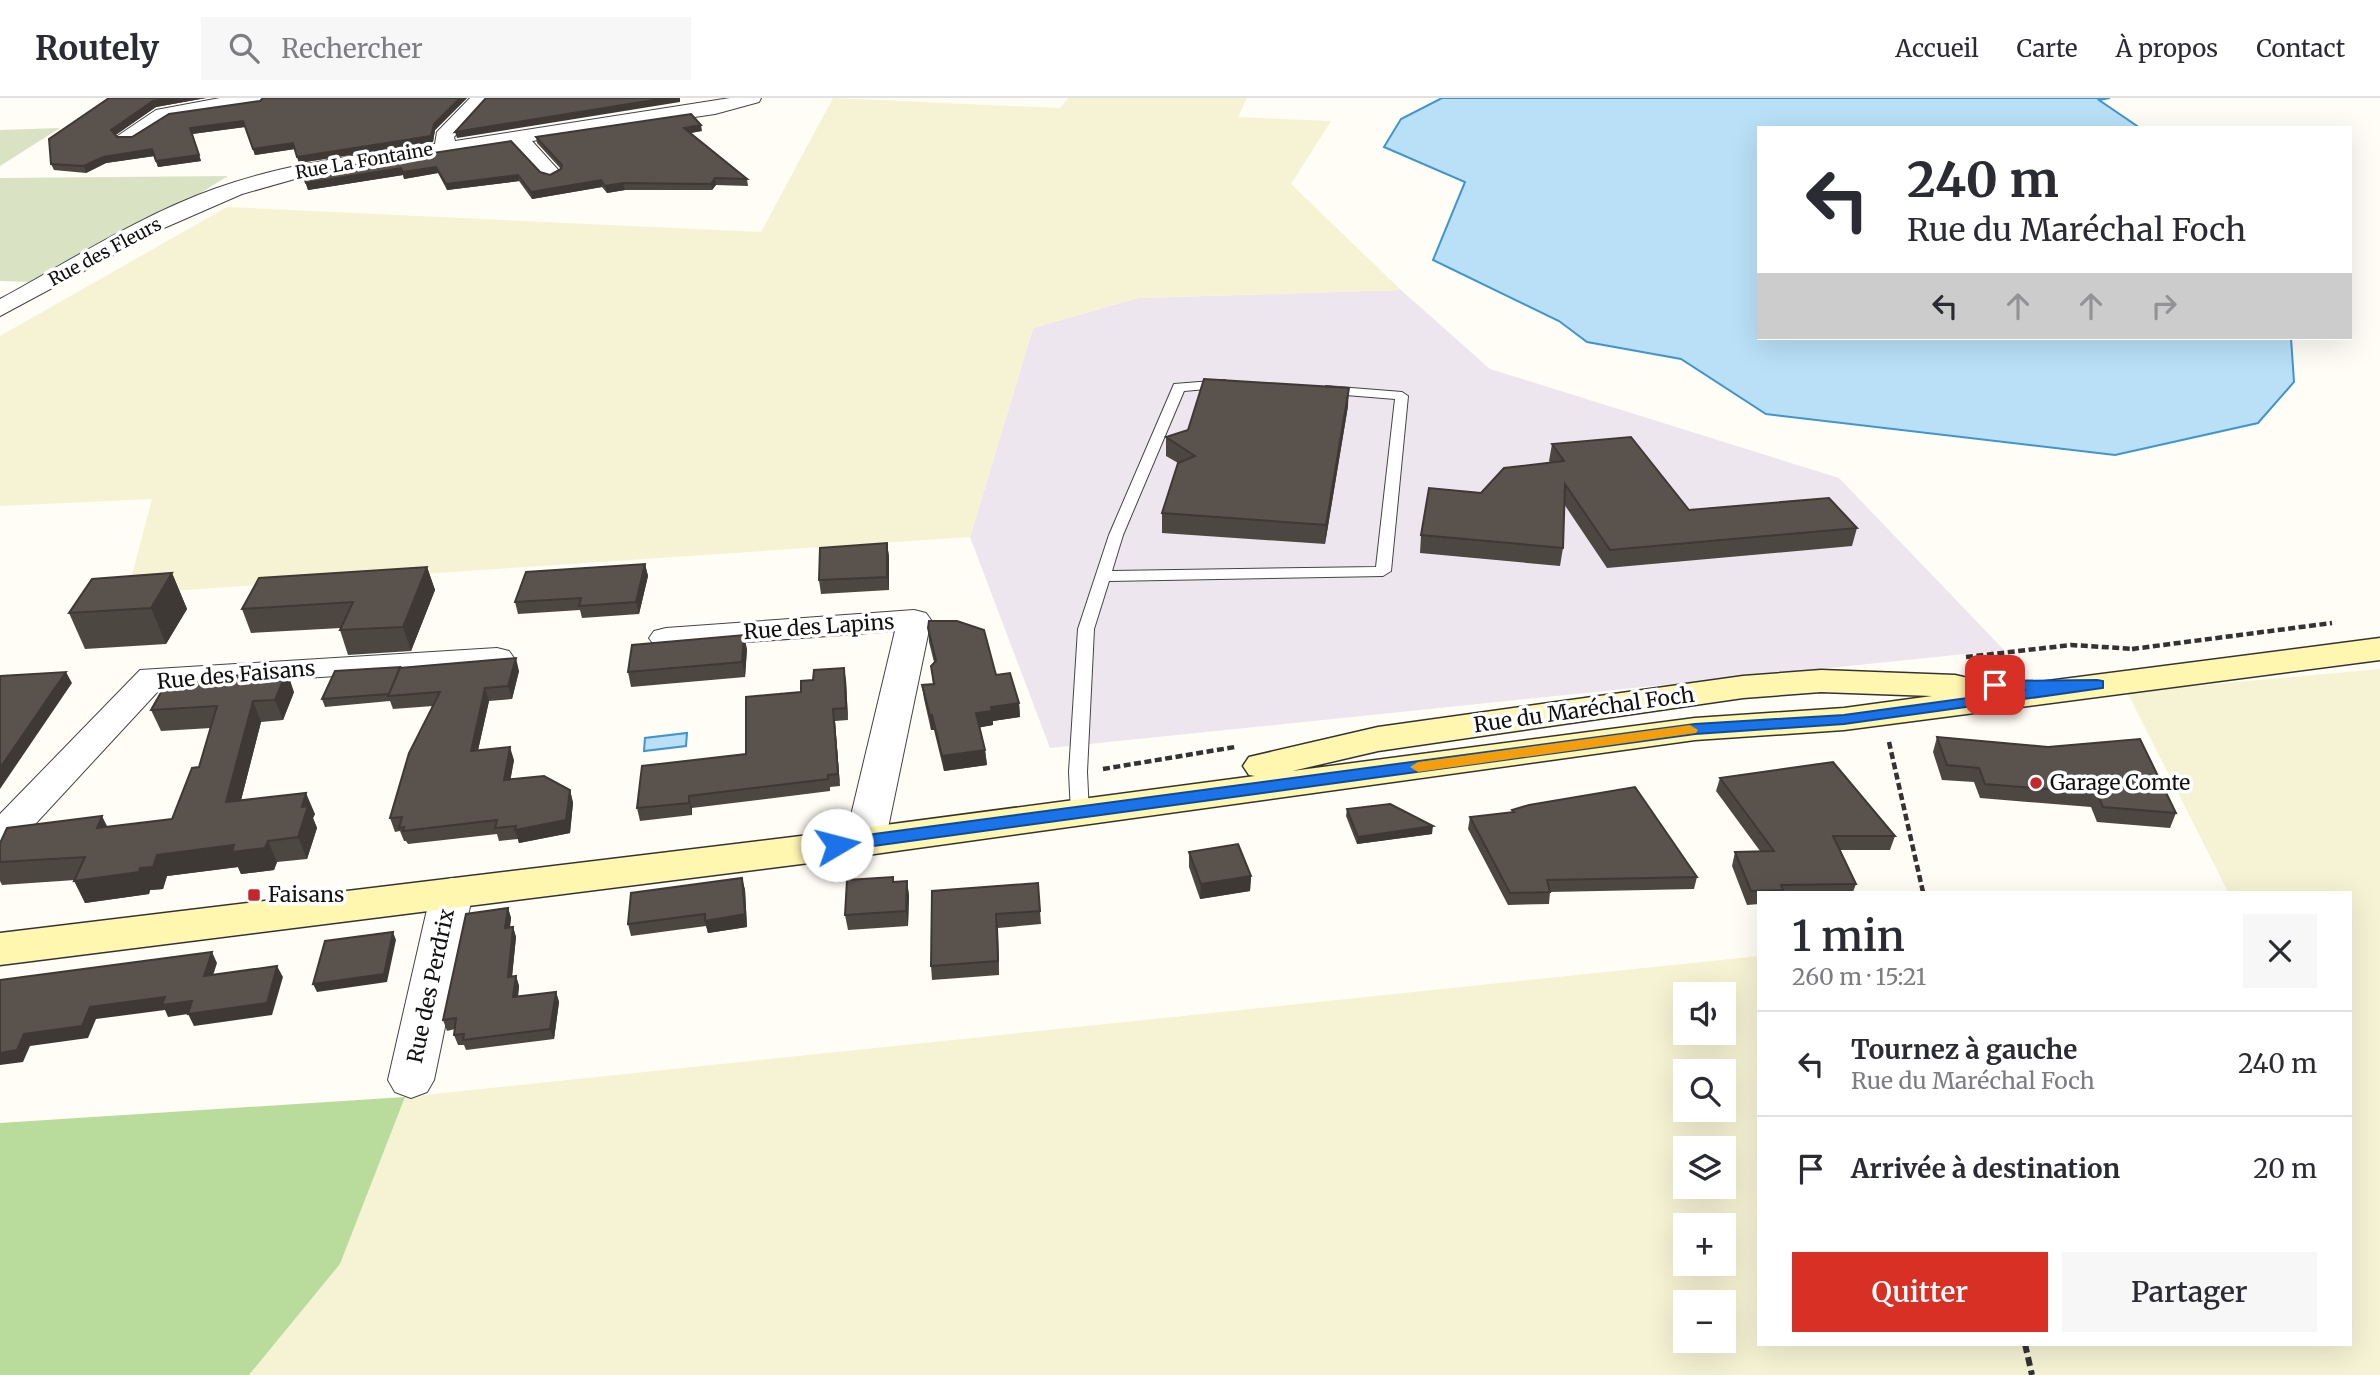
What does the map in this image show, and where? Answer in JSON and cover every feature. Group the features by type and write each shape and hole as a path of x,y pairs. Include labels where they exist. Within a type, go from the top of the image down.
{"main road":[{"path":"0,949 1080,813 1344,763 1573,746 1667,733 1882,714 2380,649"},
{"name":"Rue du Maréchal Foch","path":"1344,763 1378,739 1744,687 1821,681 1944,686 2097,685"},
{"path":"1644,701 1667,733"},
{"path":"1550,715 1573,746"}],"street":[{"path":"126,137 163,114 262,98"},
{"path":"445,148 444,136 481,98"},
{"name":"Rue La Fontaine","path":"212,198 309,169 715,108 752,98"},
{"path":"518,138 550,173"},
{"name":"Rue des Fleurs","path":"0,309 156,223 212,198"},
{"name":"Rue des Lapins","path":"666,638 914,620 868,828 876,840"},
{"name":"Rue des Faisans","path":"7,823 152,677 497,658"},
{"name":"Rue des Perdrix","path":"411,1080 452,892"}],"lane":[{"path":"1080,813 1079,772 1087,629 1116,536 1179,387 1244,383"},
{"path":"1104,576 1383,571 1402,396 1310,388"}],"path":[{"path":"2132,649 2342,622"},
{"path":"1882,714 1923,891"},
{"path":"2025,1346 2032,1375"}],"shaded area":[{"path":"833,98 1060,108 1068,98 1247,98 1238,117 1331,121 1291,184 1401,290 1138,298 1033,328 970,537 127,594 152,499 0,506 0,336 227,207 761,232"},
{"path":"1401,290 1490,369 1839,478 2004,650 1050,748 970,537 1033,328 1138,298"},
{"path":"2380,669 2380,1375 249,1375 340,1264 405,1097 1757,956 1757,1346 2352,1346 2352,891 2227,891 2127,692"}],"green space":[{"path":"60,128 0,166 0,130"},
{"path":"228,176 184,203 32,282 0,281 0,178"},
{"path":"405,1097 340,1264 249,1375 0,1375 0,1123"}],"water":[{"path":"1442,98 2110,98 2099,100 2137,126 1757,126 1757,340 2291,340 2294,382 2258,423 2115,455 1766,414 1681,359 1587,342 1559,321 1433,260 1465,182 1384,147 1401,119"},
{"path":"687,733 686,746 644,751 645,738"}],"building":[{"path":"109,98 172,98 153,101 111,130 117,137 132,137 169,114 260,101 263,98 460,98 434,124 431,136 297,157 293,143 253,149 243,121 190,128 199,155 156,161 152,149 103,157 84,166 51,164 49,139"},
{"path":"486,98 666,98 455,132"},
{"path":"691,114 701,125 684,128 747,179 715,178 711,184 623,183 605,186 601,180 531,192 518,175 446,184 436,167 403,172 401,168 306,183 302,173 511,141 540,172 550,175 561,169 562,165 536,137"},
{"path":"1204,379 1349,388 1326,525 1162,513 1178,463 1195,456 1166,437 1188,430"},
{"path":"1631,437 1689,510 1829,498 1857,528 1610,550 1565,484 1563,548 1421,535 1429,488 1481,493 1504,468 1564,461 1552,444"},
{"path":"887,543 887,577 819,580 820,548"},
{"path":"645,564 636,602 579,606 581,598 515,602 526,572"},
{"path":"427,567 403,627 340,630 353,602 242,609 259,578"},
{"path":"172,573 151,608 69,613 92,579"},
{"path":"929,621 957,621 984,630 996,675 1010,673 1019,703 991,707 992,711 976,713 985,750 942,756 922,685 934,684 931,666 936,661 928,628"},
{"path":"744,635 742,662 628,672 632,645"},
{"path":"516,658 508,686 485,688 471,751 510,747 504,780 544,776 570,790 566,820 515,830 516,826 495,828 497,820 403,831 404,827 399,828 402,817 390,818 409,753 440,692 388,696 400,668"},
{"path":"400,667 389,694 322,699 335,671"},
{"path":"844,668 846,708 833,709 838,774 828,775 828,779 689,796 689,803 637,808 642,766 746,754 746,697 801,692 801,681 813,680 814,670"},
{"path":"287,671 275,700 253,701 226,802 306,793 302,807 308,806 298,837 268,841 265,848 232,852 234,845 157,855 153,867 140,868 139,872 74,881 85,857 0,862 0,843 7,828 102,816 97,828 172,819 192,768 199,767 217,706 151,710 167,682"},
{"path":"66,672 0,768 0,676"},
{"path":"1937,737 2048,747 2140,739 2176,813 2103,807 2097,793 1985,784 1979,768 1947,765"},
{"path":"1833,762 1895,836 1833,836 1856,884 1781,885 1783,890 1751,891 1735,852 1774,851 1720,778"},
{"path":"1635,787 1697,877 1547,880 1550,892 1510,893 1470,817 1514,812 1512,810 1529,805"},
{"path":"1390,804 1433,826 1358,837 1347,809"},
{"path":"1238,844 1251,876 1201,884 1189,852"},
{"path":"893,877 893,882 907,881 906,911 845,915 847,880"},
{"path":"742,878 745,914 705,921 705,914 628,924 631,893"},
{"path":"1038,883 1040,911 996,914 998,961 931,966 932,891"},
{"path":"508,908 505,928 513,927 508,977 516,976 513,997 556,992 550,1029 463,1040 464,1034 454,1035 456,1018 443,1020 466,914"},
{"path":"393,932 384,974 313,984 325,941"},
{"path":"212,952 204,976 277,966 267,1003 188,1014 192,1001 162,1005 165,997 90,1007 82,1026 24,1034 17,1050 0,1053 0,980"}],"slow traffic":[{"path":"1418,767 1690,730"}],"place":[{"name":"Garage Comte","path":"2036,783"},
{"name":"Faisans","path":"254,895"}],"route":[{"path":"837,845 1695,729 1844,719 2097,685 1995,685"}]}
